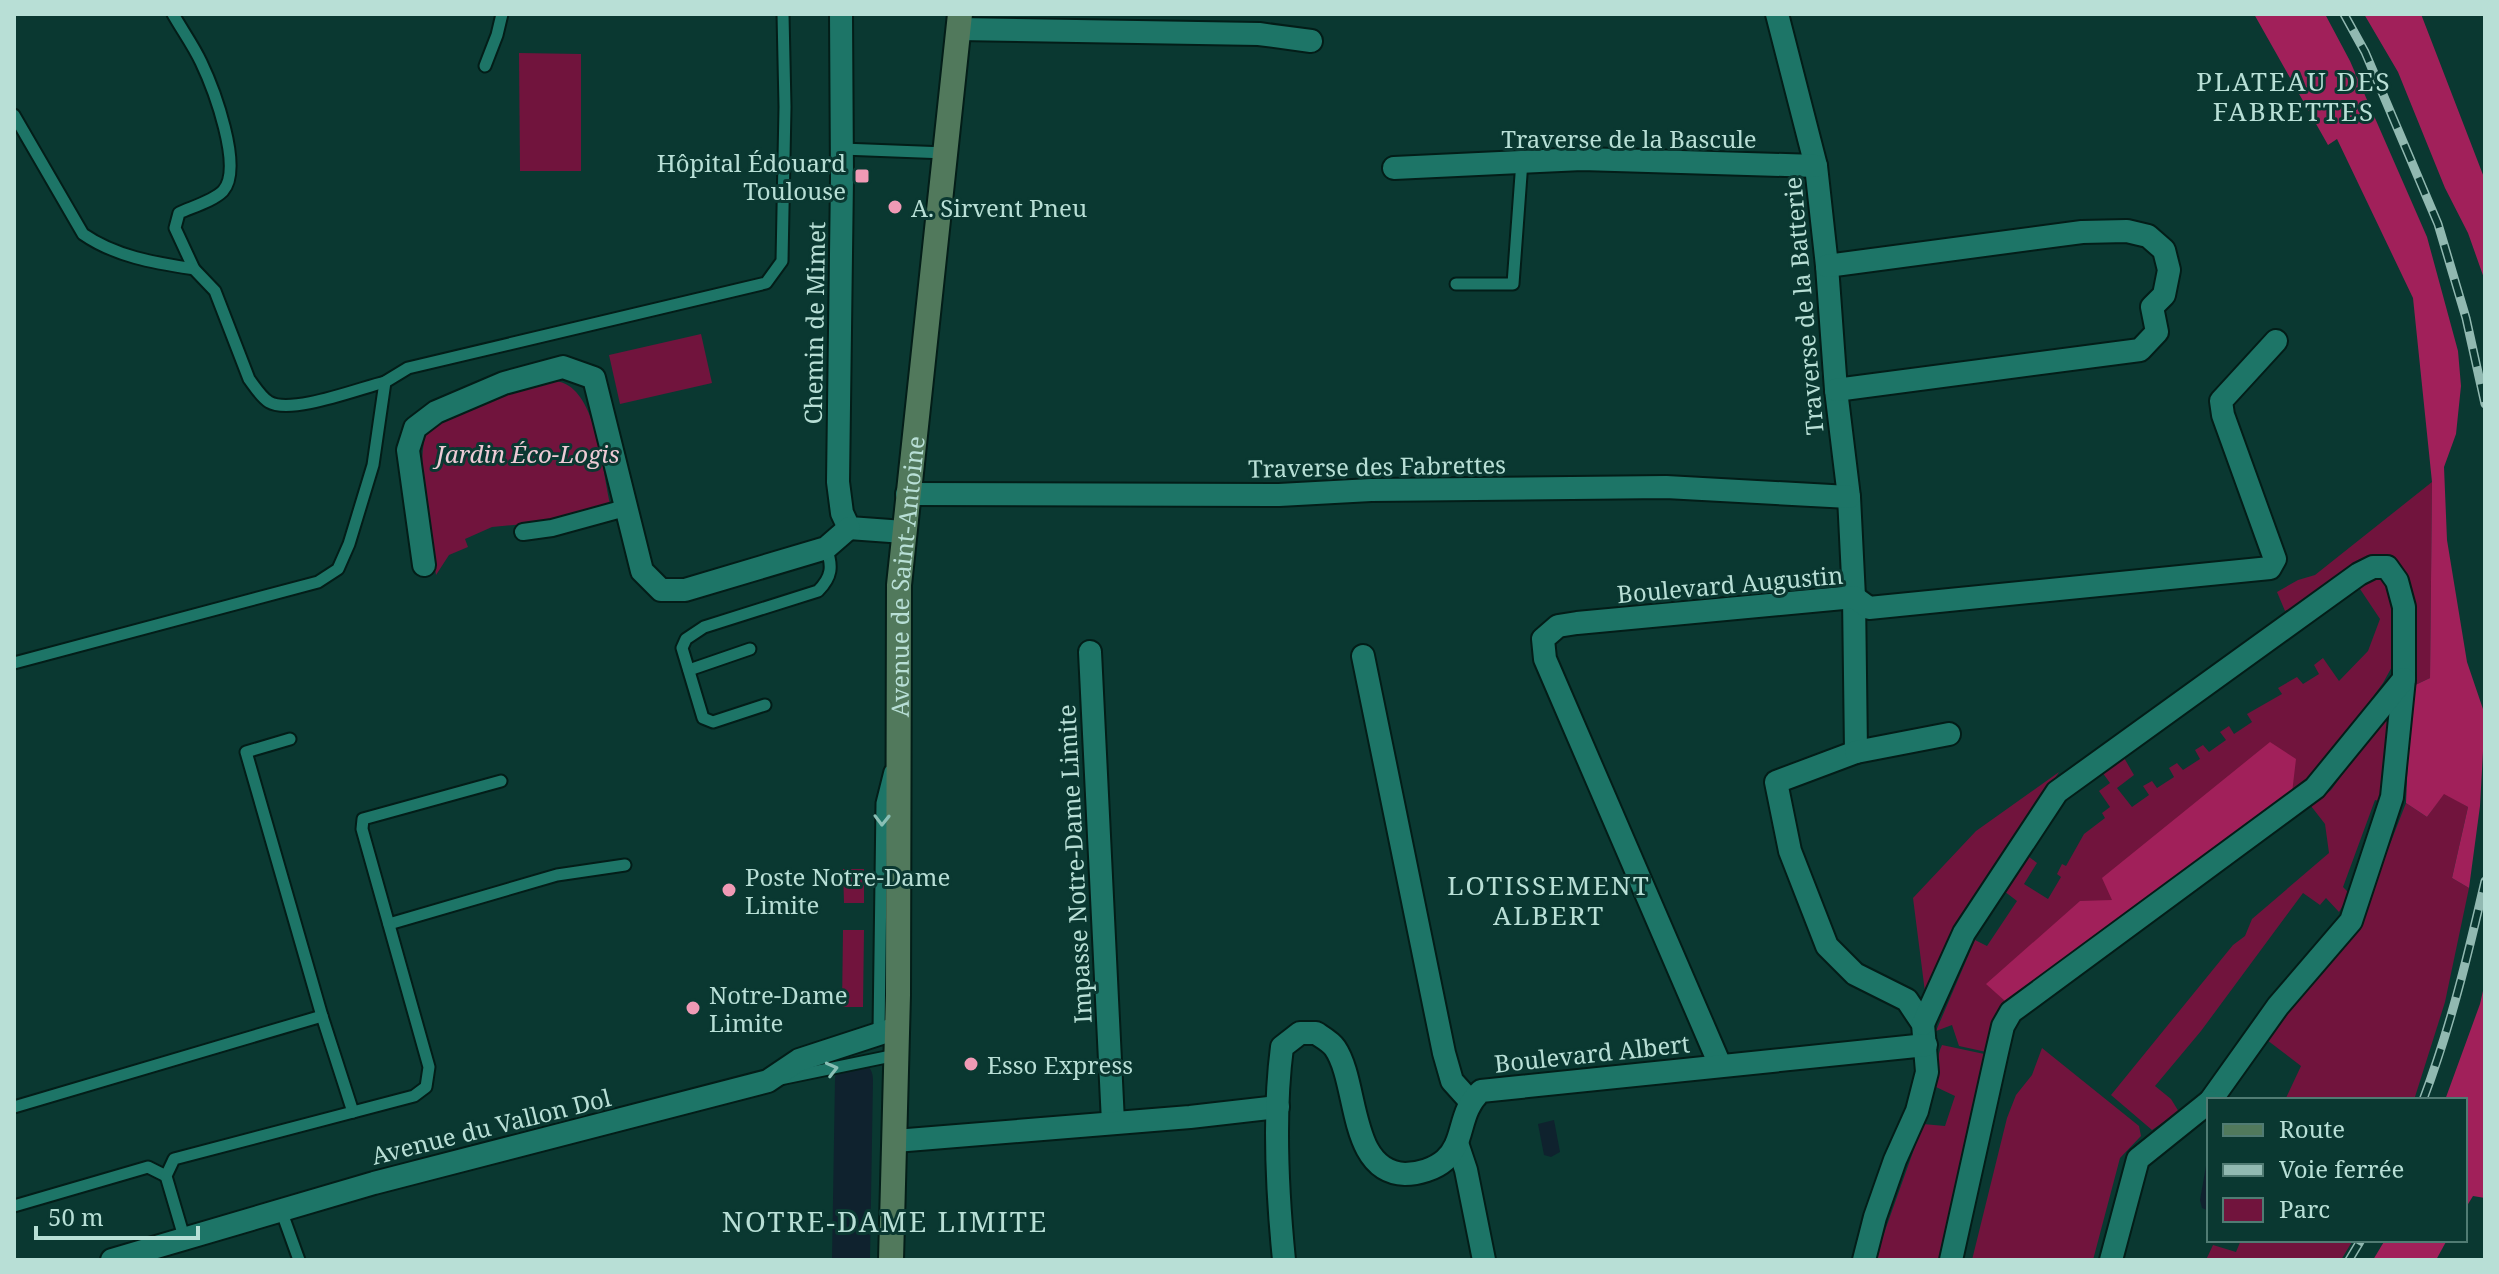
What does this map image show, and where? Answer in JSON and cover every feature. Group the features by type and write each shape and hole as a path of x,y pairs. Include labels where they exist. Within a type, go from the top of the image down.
{"main road":[{"name":"Avenue de Saint-Antoine","path":"891,1260 897,1055 888,1030 897,744 897,629 907,494 959,22"}],"street":[{"name":"Chemin de Mimet","path":"841,14 838,482 842,513 849,528"},
{"name":"Traverse de la Batterie","path":"1777,14 1816,166 1827,266 1836,390 1849,497 1856,752"},
{"path":"959,22 1259,34 1311,41"},
{"name":"Traverse de la Bascule","path":"1394,168 1582,159 1816,166"},
{"path":"1827,266 2082,232 2127,231 2148,236 2164,250 2169,270 2164,295 2152,307 2157,332 2140,350 1836,390"},
{"name":"Boulevard Augustin","path":"1720,1065 1545,659 1543,639 1558,626 1577,623 1854,597 1869,608 2270,568 2275,559 2223,415 2221,401 2276,341"},
{"path":"424,565 408,450 415,428 436,412 504,383 563,367 594,378 642,571 661,590 685,590 826,548 849,528 904,532"},
{"name":"Traverse des Fabrettes","path":"907,494 1263,496 1371,490 1666,487 1849,497"},
{"path":"523,532 552,528 625,508"},
{"path":"1924,1034 1964,933 2057,792 2359,574 2373,567 2387,567 2397,581 2404,607 2404,679 2392,797 2351,921 2278,1006 2212,1098"},
{"name":"Impasse Notre-Dame Limite","path":"1090,652 1113,1122"},
{"path":"1363,656 1444,1053 1452,1081 1470,1101"},
{"path":"1951,1260 2003,1026 2011,1012 2315,788 2404,679"},
{"path":"1864,1260 1895,1160 1917,1111 1927,1072 1924,1034 1907,1000 1855,974 1827,946 1790,851 1776,782 1856,752 1949,734"},
{"name":"Avenue du Vallon Dol","path":"112,1260 389,1179 768,1081 799,1060 888,1030"},
{"path":"1284,1260 1278,1107 1282,1047 1300,1033 1316,1033 1335,1048 1365,1146 1376,1162 1393,1173 1413,1174 1437,1166 1457,1143"},
{"name":"Boulevard Albert","path":"1457,1143 1465,1111 1481,1091 1720,1065 1924,1034"},
{"path":"2111,1260 2138,1159 2207,1103"},
{"path":"895,1141 1278,1107"},
{"path":"1457,1143 1466,1170 1484,1260"}],"lane":[{"path":"173,14 200,61 218,105 231,161 229,180 222,192 179,213 175,228 194,269 215,291 249,379 257,391 271,404 295,406 385,382 408,368 766,283 782,261 783,14"},
{"path":"485,66 502,14"},
{"path":"14,115 83,234 101,246 154,263 194,269"},
{"path":"842,149 946,153"},
{"path":"1456,284 1513,284 1522,161"},
{"path":"14,663 318,582 338,569 349,544 373,465 385,382"},
{"path":"765,705 713,722 703,718 682,648 686,639 704,627 818,591 830,579 831,562 826,548"},
{"path":"689,670 750,649"},
{"path":"290,739 246,752 353,1112"},
{"path":"184,1237 166,1176 174,1159 414,1096 426,1087 429,1067 362,829 363,819 501,781"},
{"path":"389,924 557,875 625,865"},
{"path":"14,1107 322,1016"},
{"path":"768,1081 897,1055"},
{"path":"14,1206 148,1167 166,1176"},
{"path":"281,1210 299,1260"}],"green space":[{"path":"519,53 581,54 581,171 520,171"},
{"path":"701,334 712,383 620,404 609,355"},
{"name":"Jardin Éco-Logis","path":"539,380 558,381 579,395 597,440 610,503 536,523 492,527 465,539 468,547 449,555 436,575 422,474 425,436 431,422"},
{"path":"2432,482 2430,678 2411,687 2396,568 2285,611 2277,592 2315,575"},
{"path":"2379,578 2387,585 2393,598 2394,663 2383,683 2313,779 2005,1001 1997,1012 1991,1053 1959,1046 1952,1025 1936,1031 1975,940 1987,946 2017,901 2004,891 2028,856 2037,863 2024,884 2048,899 2061,877 2057,874 2062,864 2066,866 2084,834 2105,818 2102,813 2110,807 2099,791 2110,783 2102,772 2123,756 2134,775 2117,788 2132,807 2149,795 2143,786 2152,781 2157,788 2174,777 2169,768 2177,763 2183,770 2200,759 2195,750 2203,745 2209,752 2226,740 2220,732 2229,726 2234,734 2252,722 2247,714 2282,694 2278,688 2297,677 2303,684 2319,674 2314,665 2323,658 2339,681 2368,651 2380,619 2360,589 2367,581"},
{"path":"2382,721 2392,722 2383,802 2375,800 2343,887 2350,894 2339,912 2326,898 2320,905 2303,893 2201,1031 2155,1086 2171,1099 2179,1112 2152,1130 2111,1095 2233,945 2245,936 2252,919 2329,853 2325,824 2311,806 2331,790"},
{"path":"2059,772 1968,908 1926,1000 1913,898 1976,831"},
{"path":"2444,793 2468,807 2452,878 2469,888 2445,1002 2415,1098 2286,1098 2301,1066 2267,1040 2360,921 2406,803 2427,817"},
{"path":"843,869 864,869 864,903 844,903"},
{"path":"843,930 864,930 863,1007 842,1007"},
{"path":"1942,1045 1989,1055 1942,1260 1877,1260 1923,1124 1945,1126 1955,1096 1936,1087"},
{"path":"2042,1048 2139,1126 2141,1136 2120,1158 2093,1260 1972,1260 2007,1118 2016,1095 2032,1075"},
{"path":"2240,1242 2352,1242 2341,1260 2206,1260 2213,1245 2236,1252"}],"shaded area":[{"path":"2254,14 2325,14 2350,61 2427,237 2458,351 2461,386 2456,434 2444,467 2447,540 2467,662 2485,715 2480,806 2469,888 2452,878 2468,807 2444,794 2427,817 2406,803 2411,687 2430,678 2432,482 2413,298 2337,139 2328,145"},
{"path":"2364,14 2421,14 2485,180 2485,281 2468,233 2445,188 2398,72"},
{"path":"2270,742 2296,759 2292,793 2005,1001 1986,984 2080,901 2112,900 2102,878"},
{"path":"2485,982 2485,1198 2473,1196 2467,1206 2467,1098 2446,1098"},
{"path":"2384,1242 2446,1242 2436,1260 2373,1260"}],"water":[{"path":"1554,1120 1560,1152 1551,1157 1544,1155 1538,1124"},
{"path":"2207,1160 2207,1210 2202,1208 2200,1200"}],"waterway":[{"path":"851,1260 854,1079"}],"railway":[{"path":"2344,14 2365,52 2438,224 2466,318 2485,404"},
{"path":"2424,1098 2450,1019 2485,881"},
{"path":"2349,1260 2360,1242"}],"place":[{"name":"Hôpital Édouard Toulouse","path":"862,176"},
{"name":"A. Sirvent Pneu","path":"895,207"},
{"name":"Poste Notre-Dame Limite","path":"729,890"},
{"name":"Notre-Dame Limite","path":"693,1008"},
{"name":"Esso Express","path":"971,1064"}],"district":[{"name":"PLATEAU DES FABRETTES","path":"2294,96"},
{"name":"LOTISSEMENT ALBERT","path":"1549,900"},
{"name":"NOTRE-DAME LIMITE","path":"885,1221"}]}
